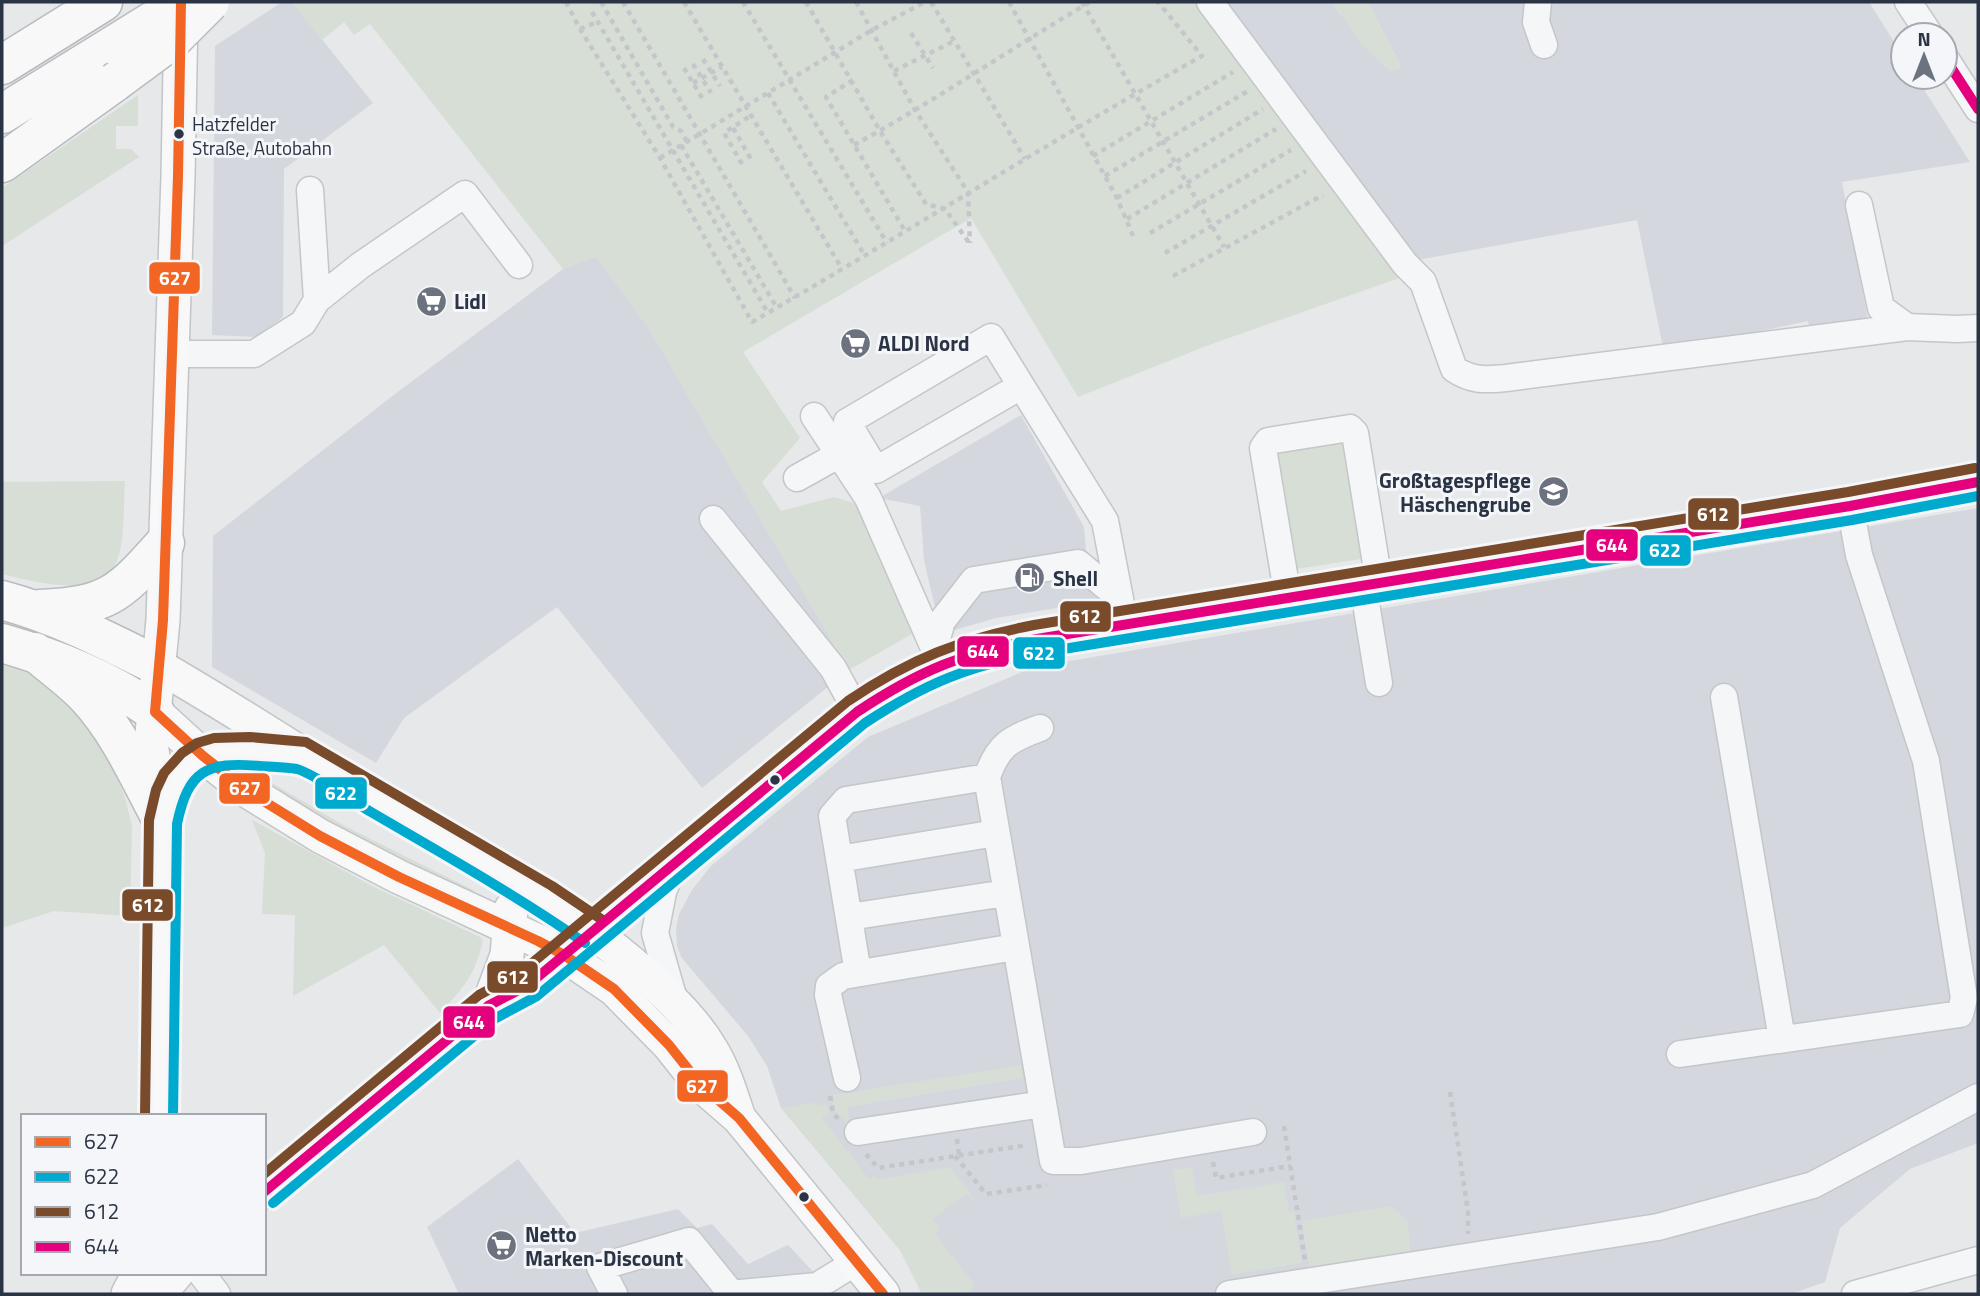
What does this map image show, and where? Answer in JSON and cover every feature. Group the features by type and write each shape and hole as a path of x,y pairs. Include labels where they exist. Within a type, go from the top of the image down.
{"highway":[{"path":"2,163 182,2"},
{"path":"2,114 172,40 210,2"},
{"path":"2,35 92,9"},
{"path":"2,65 92,9"},
{"path":"18,604 73,607 106,598 127,583 165,542"},
{"path":"18,604 78,626 160,667"},
{"path":"18,647 82,669 118,687 155,712"},
{"path":"18,647 87,696 120,742 163,822"}],"main road":[{"path":"159,1114 163,822 151,744 160,667 182,2"},
{"path":"160,667 303,756 545,898 593,931 675,1003 711,1048 727,1080 739,1118"},
{"path":"155,712 249,792 320,836 410,883 564,955 614,989 669,1045 700,1084 739,1118 883,1294"},
{"path":"163,822 169,794 176,780 191,763 203,755 250,751 303,756"},
{"path":"488,1006 507,955 511,928 510,878"},
{"path":"266,1190 488,1006 528,985 593,931"},
{"path":"137,1285 170,1275"}],"street":[{"path":"1210,2 1405,264 1423,282 1454,369 1467,377 1480,380 1506,378 1907,327 1957,330 1978,328"},
{"path":"1538,2 1536,22 1544,45"},
{"path":"1959,80 1978,109"},
{"path":"310,190 317,300"},
{"path":"172,354 254,354 303,323 317,300 361,265 465,194 519,265"},
{"path":"1859,205 1881,308 1907,327"},
{"path":"1021,386 876,470 847,422 990,337 1021,386 1105,521 1125,625"},
{"path":"814,416 868,498 937,656"},
{"path":"1288,598 1263,448 1268,441 1350,428 1356,433 1379,683"},
{"path":"797,478 840,454"},
{"path":"593,931 857,712 937,656 1850,506 1978,482"},
{"path":"1681,1054 1970,1009 1926,761 1859,555 1850,506"},
{"path":"713,519 833,668 857,712"},
{"path":"937,656 942,621 974,580 1078,563 1120,598"},
{"path":"1724,698 1782,1040"},
{"path":"1040,728 1015,737 994,756 986,777 1053,1161 1081,1161 1253,1132"},
{"path":"858,973 832,816 846,800 986,777"},
{"path":"839,859 996,833"},
{"path":"674,864 663,892 655,933 675,1003"},
{"path":"849,917 1006,893"},
{"path":"847,1077 828,995 829,986 843,976 1015,947"},
{"path":"1229,1294 1658,1227 1813,1185 1978,1097"},
{"path":"858,1132 1043,1104"},
{"path":"614,1294 600,1267 689,1241 730,1294 817,1286 856,1262"},
{"path":"1855,1294 1978,1260"},
{"path":"203,1275 217,1294"}],"path":[{"path":"566,2 660,158 752,322 945,209 968,192 1077,126 1202,55 1158,2"},
{"path":"601,2 673,127 681,131 687,142"},
{"path":"623,2 795,298"},
{"path":"684,2 842,269"},
{"path":"743,2 887,243"},
{"path":"806,2 880,131 926,204 945,209 970,244 968,192 915,110 856,2"},
{"path":"660,158 872,30 925,2"},
{"path":"931,2 1025,159"},
{"path":"1009,2 1117,198 1134,238"},
{"path":"854,145 974,74 1085,3 1224,247"},
{"path":"592,12 768,313"},
{"path":"580,29 597,22"},
{"path":"911,33 933,68"},
{"path":"894,71 954,41"},
{"path":"703,59 720,86"},
{"path":"693,64 711,93"},
{"path":"693,83 722,67"},
{"path":"684,68 702,98"},
{"path":"1093,156 1237,70"},
{"path":"853,80 826,97 905,231"},
{"path":"1105,176 1251,89"},
{"path":"768,93 865,256"},
{"path":"1117,198 1267,106"},
{"path":"742,164 724,133 750,116"},
{"path":"1127,219 1278,127"},
{"path":"733,128 751,159"},
{"path":"681,145 777,308"},
{"path":"1150,233 1293,149"},
{"path":"1165,253 1306,171"},
{"path":"1173,276 1324,194"},
{"path":"1450,1091 1468,1212 1468,1236"},
{"path":"1284,1126 1308,1282"}],"shaded area":[{"path":"282,2 292,2 373,103 284,169 283,317 257,337 212,335 215,46"},
{"path":"292,2 1203,2 1408,275 1209,345 1078,397 971,218 743,352 800,438 762,482 781,511 834,497 870,508 917,631 849,670 648,327 596,256 563,269 370,24 354,35 344,22 322,40"},
{"path":"1225,2 1332,2 1340,14 1401,67 1368,2 1869,2 1889,34 1889,91 1925,91 1970,162 1842,182 1868,320 1811,333 1808,321 1664,352 1637,220 1412,261"},
{"path":"1332,2 1368,2 1401,68 1391,72 1362,45"},
{"path":"138,95 138,126 116,126 116,149 131,149 139,157 2,246 2,188"},
{"path":"596,256 648,327 849,670 702,788 557,607 404,718 376,763 212,667 213,536 391,397 563,269"},
{"path":"1021,415 1084,527 1087,561 1106,575 1100,601 996,618 941,634 924,560 920,506 879,498"},
{"path":"1344,437 1367,558 1290,570 1273,450"},
{"path":"125,481 118,558 105,577 92,583 61,585 2,574 2,482"},
{"path":"1978,508 1978,1143 1910,1169 1840,1228 1825,1282 1791,1294 922,1294 900,1250 781,1108 767,1066 748,1036 681,957 676,929 679,914 692,890 711,866 868,737 1034,667"},
{"path":"2,665 21,667 51,681 98,736 124,794 132,826 130,916 54,911 2,928"},
{"path":"255,773 343,825 473,890 475,896 351,836 251,775"},
{"path":"252,820 372,886 480,937 483,941 472,973 440,1013 384,945 293,996 295,915 262,914 265,853"},
{"path":"1021,1065 1023,1078 848,1107 849,1126 835,1110 833,1095"},
{"path":"818,1102 818,1106 827,1104 829,1113 822,1118 869,1179 875,1175 879,1179 950,1167 976,1201 967,1193 933,1219 940,1229 935,1234 975,1285 966,1294 922,1294 900,1250 782,1108"},
{"path":"518,1159 575,1233 678,1209 697,1228 712,1224 748,1264 788,1245 834,1294 459,1294 427,1227"},
{"path":"1192,1167 1197,1196 1284,1182 1289,1212 1294,1212 1302,1263 1232,1275 1221,1211 1181,1218 1173,1170"},
{"path":"1391,1206 1408,1222 1411,1259 1310,1273 1302,1221"}],"transit line":[{"name":"627","path":"181,2 163,620 155,712 203,756 249,792 320,836 399,877 538,941 614,989 669,1045 700,1084 739,1118 883,1294"},
{"name":"644","path":"1959,80 1978,109"},
{"name":"612","path":"266,1172 479,995 520,973 848,701 893,673 937,652 983,637 1034,625 1848,492 1975,468"},
{"name":"644","path":"266,1190 488,1006 528,985 857,712 901,685 943,665 987,650 1037,639 1850,506 1978,482"},
{"name":"622","path":"273,1203 496,1018 537,996 865,723 908,697 948,678 990,664 1039,653 1852,520 1978,496"},
{"name":"612","path":"145,1114 149,820 156,790 164,773 182,753 197,743 214,738 250,737 306,742 552,886 601,919"},
{"name":"622","path":"173,1114 177,824 187,792 194,781 213,768 241,765 288,768 304,772 506,892 585,943"}],"place":[{"name":"Hatzfelder Straße, Autobahn","path":"179,134"},
{"name":"Lidl","path":"431,301"},
{"name":"ALDI Nord","path":"855,343"},
{"name":"Großtagespflege Häschengrube","path":"1554,492"},
{"name":"Shell","path":"1030,578"},
{"name":"Netto Marken-Discount","path":"502,1246"}]}
